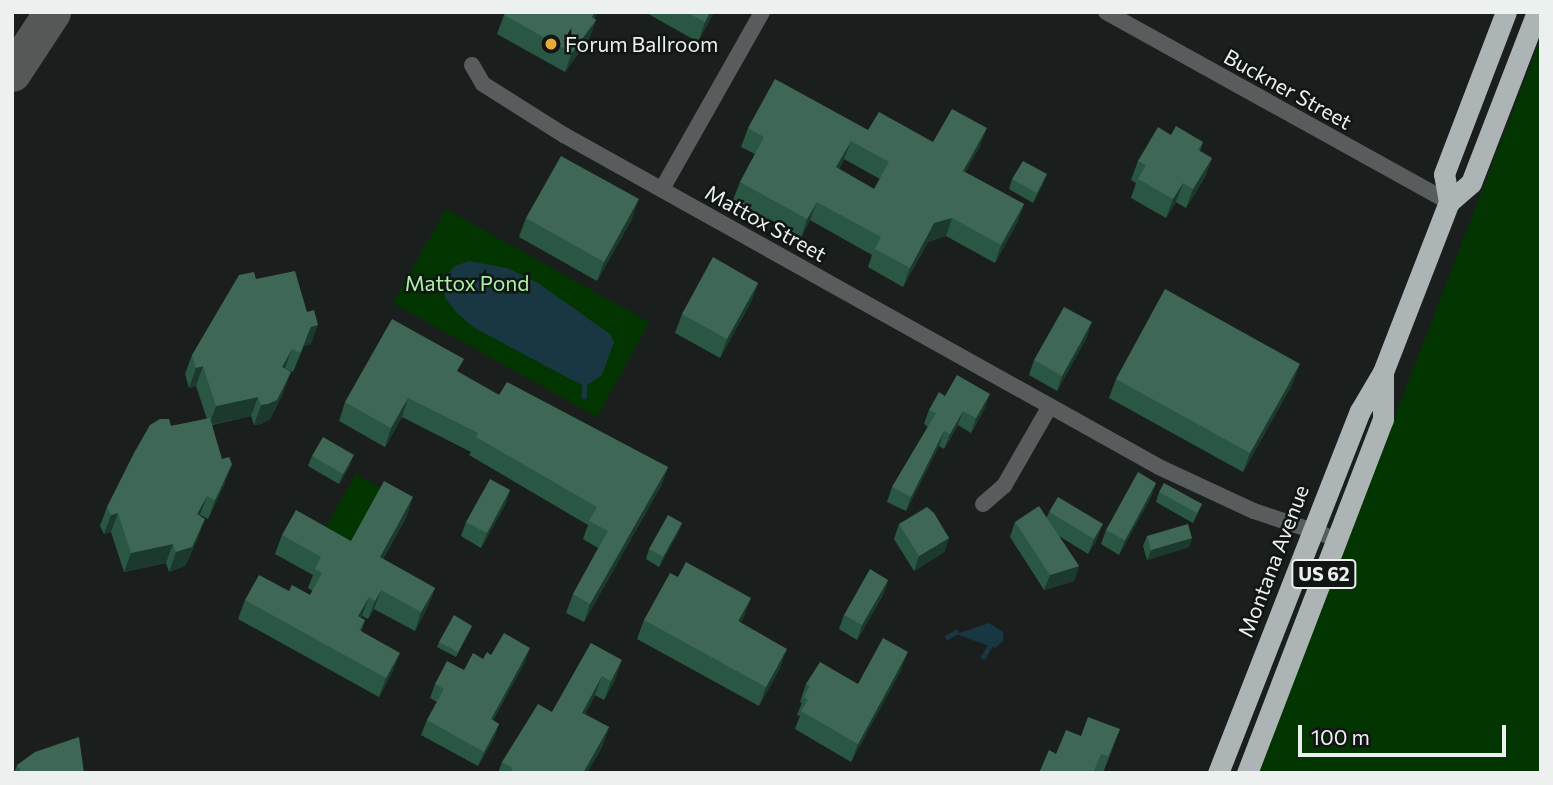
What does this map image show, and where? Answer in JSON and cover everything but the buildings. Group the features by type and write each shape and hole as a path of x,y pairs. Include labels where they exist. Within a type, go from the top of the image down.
{"highway":[{"name":"US 62","path":"1449,202 1444,174 1506,12"},
{"name":"US 62","path":"1247,773 1383,419 1383,378 1449,202 1471,183 1536,12"},
{"path":"1233,773 1318,533 1383,378"},
{"name":"Montana Avenue","path":"1218,773 1318,533"}],"street":[{"path":"662,189 761,12"},
{"name":"Buckner Street","path":"1106,12 1449,202"},
{"name":"Mattox Street","path":"472,65 483,84 662,189 1050,407 1206,491 1318,533"},
{"path":"984,504 1004,486 1050,407"}],"green space":[{"path":"1541,38 1541,773 1257,773"},
{"name":"Mattox Pond","path":"446,209 649,322 597,417 393,303"},
{"path":"356,474 384,490 354,543 326,527"}],"water":[{"name":"Mattox Pond","path":"469,261 507,268 538,283 610,334 614,342 602,375 586,386 473,327 445,298 445,276 455,266"},
{"path":"989,623 1003,632 1003,641 995,648 956,634"}],"waterway":[{"path":"584,385 584,397"},
{"path":"947,637 956,632"},
{"path":"983,657 989,647"}],"taxiway":[{"path":"12,73 52,12"}],"place":[{"name":"Forum Ballroom","path":"551,44"}]}
